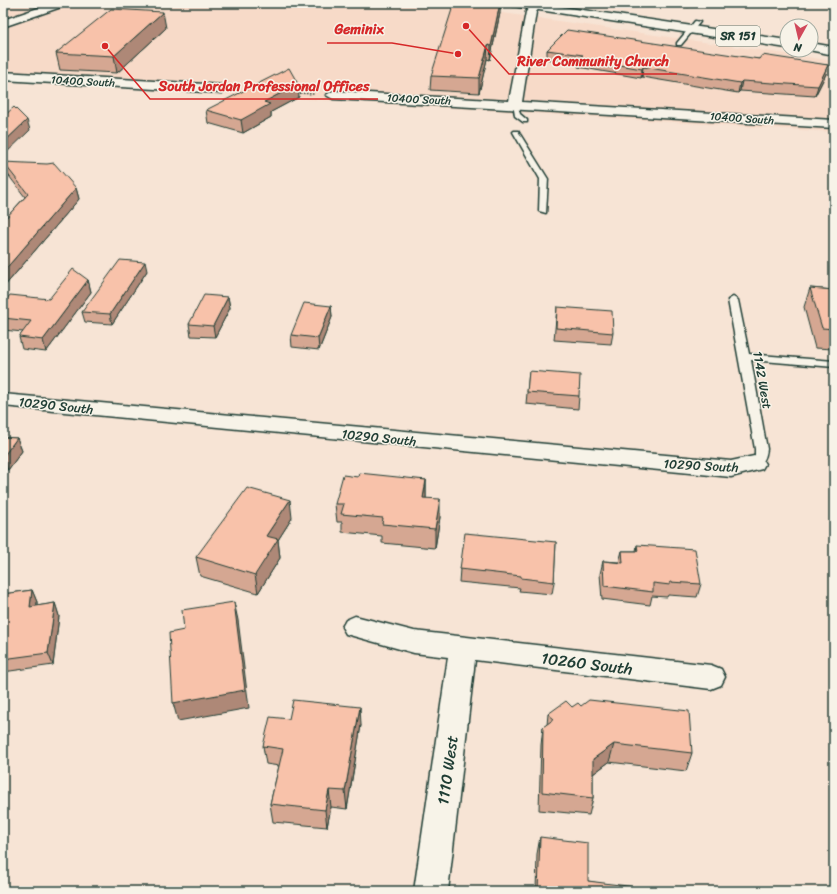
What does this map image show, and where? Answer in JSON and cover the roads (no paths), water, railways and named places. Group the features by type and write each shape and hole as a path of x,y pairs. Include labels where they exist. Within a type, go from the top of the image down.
{"street":[{"path":"3,24 62,3"},
{"name":"SR 151","path":"513,3 693,26 779,34"},
{"name":"SR 151","path":"563,3 779,42"},
{"path":"516,110 531,12 536,6"},
{"path":"819,40 834,42"},
{"path":"819,48 834,51"},
{"name":"10400 South","path":"3,76 222,89"},
{"name":"10400 South","path":"333,95 516,110 834,124"},
{"name":"10290 South","path":"3,400 731,469 754,464"},
{"name":"10260 South","path":"355,627 414,642 463,649 711,677"},
{"name":"1110 West","path":"431,891 463,649"}],"lane":[{"path":"679,44 693,26"},
{"path":"516,132 525,124 516,110 508,123 516,132 544,179 543,211"},
{"name":"1142 West","path":"733,300 745,357 761,450 760,458 754,464"},
{"path":"745,357 834,364"}],"place":[{"name":"River Community Church","path":"466,26"},
{"name":"South Jordan Professional Offices","path":"105,46"},
{"name":"Geminix","path":"458,54"}]}
